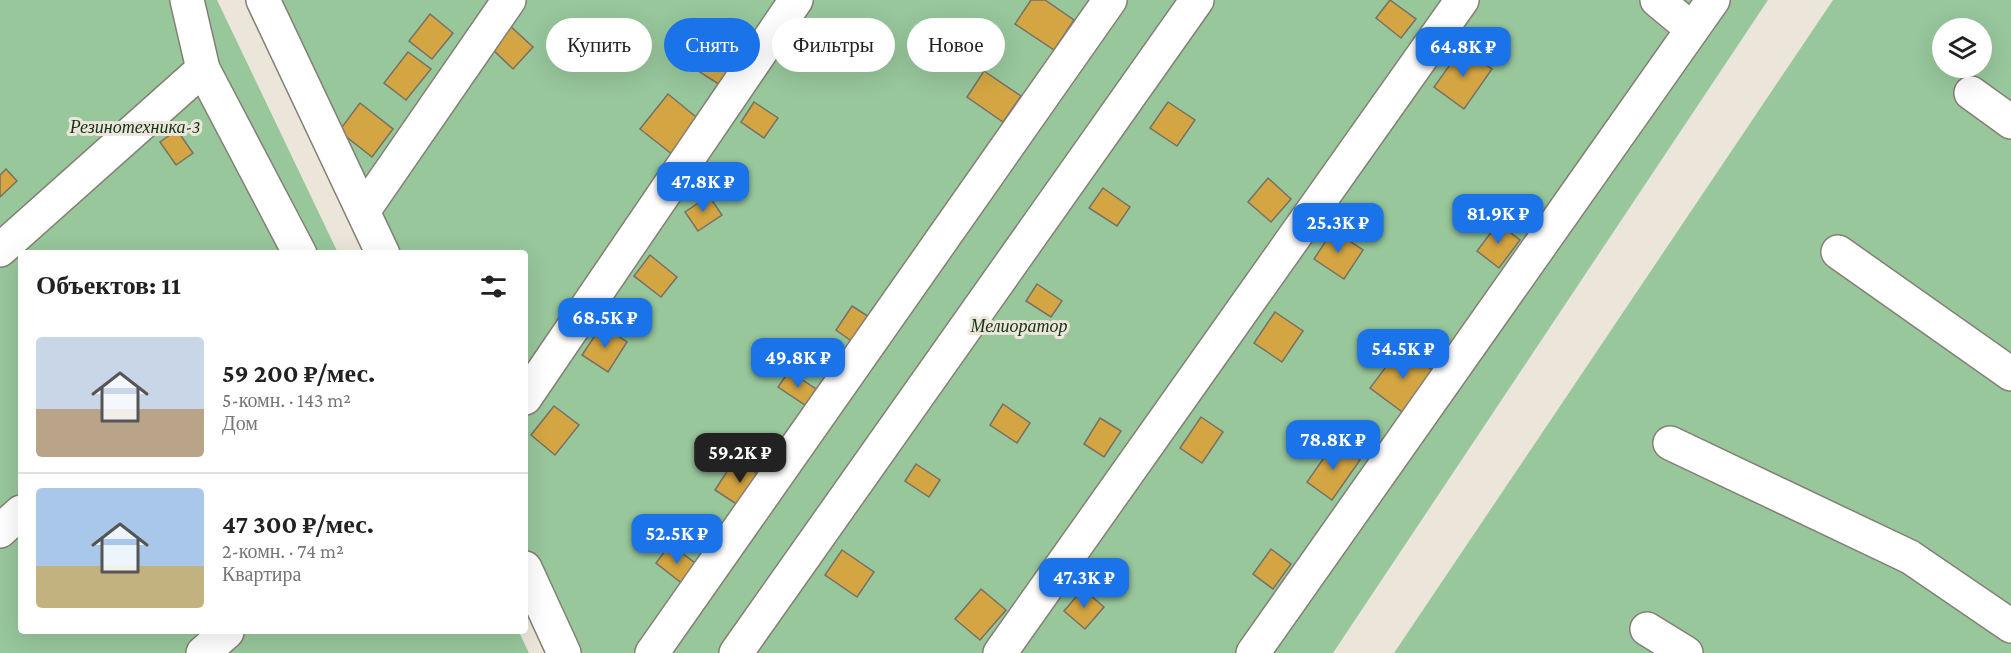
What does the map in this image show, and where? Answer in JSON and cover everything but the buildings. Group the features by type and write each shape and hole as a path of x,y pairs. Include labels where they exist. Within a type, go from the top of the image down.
{"lane":[{"path":"187,0 203,69 298,250"},
{"path":"263,0 381,250"},
{"path":"364,210 509,0"},
{"path":"528,395 796,0"},
{"path":"652,653 1110,0"},
{"path":"736,653 1197,0"},
{"path":"1000,653 1462,0"},
{"path":"1657,0 1692,29"},
{"path":"1253,653 1713,0"},
{"path":"0,250 203,69"},
{"path":"1971,93 2011,122"},
{"path":"1838,252 2011,374"},
{"path":"1670,443 1910,557 2011,626"},
{"path":"0,531 18,515"},
{"path":"528,575 564,653"},
{"path":"1647,628 1686,653"},
{"path":"203,653 225,634"}],"green space":[{"name":"Резинотехника-3","path":"0,0 217,0 337,250 18,250 18,634 520,634 529,653 0,653"},
{"name":"Мелиоратор","path":"269,0 1768,0 1333,653 573,653 528,556 528,250 386,250"},
{"path":"1833,0 2011,0 2011,653 1394,653"}]}
